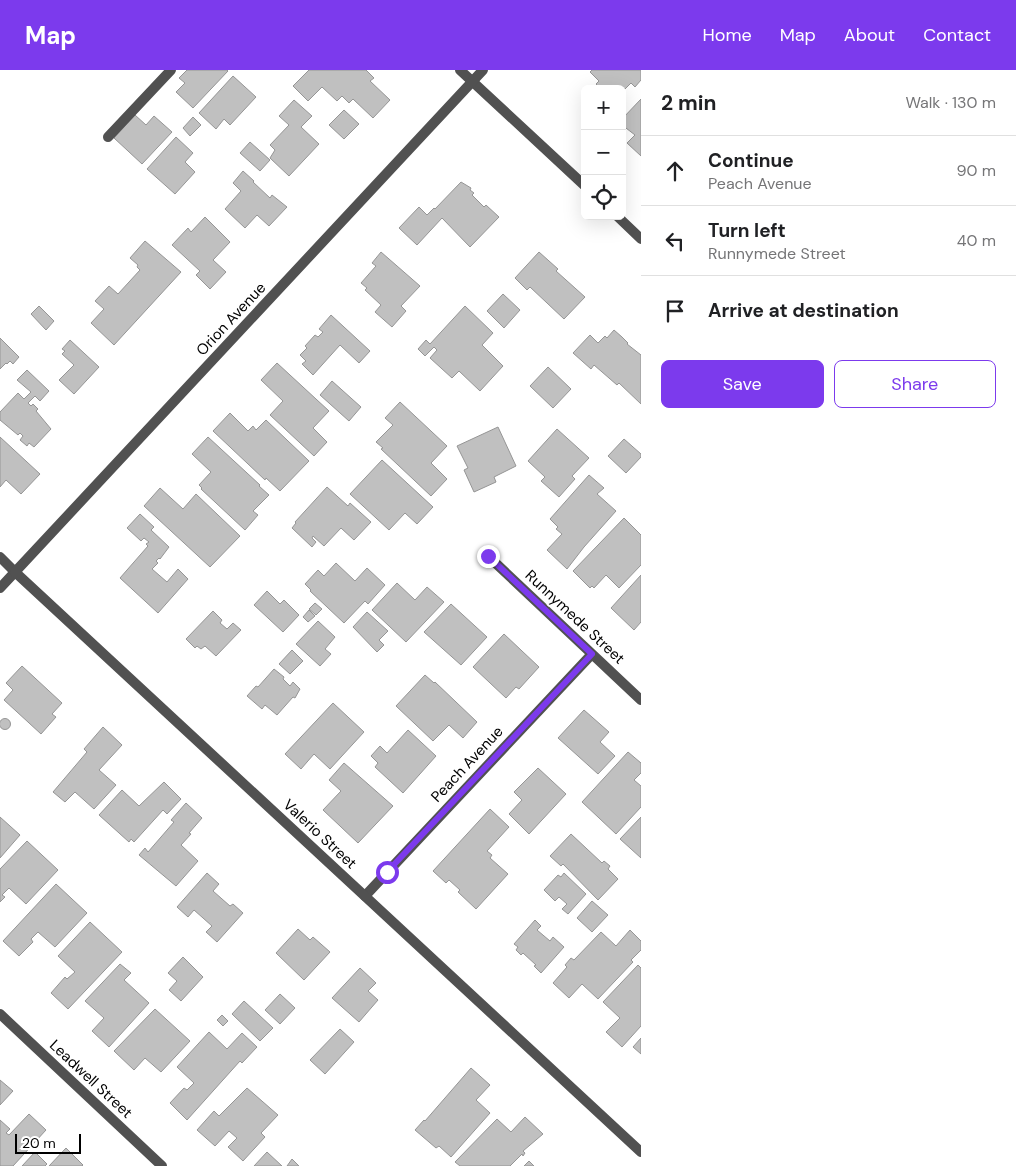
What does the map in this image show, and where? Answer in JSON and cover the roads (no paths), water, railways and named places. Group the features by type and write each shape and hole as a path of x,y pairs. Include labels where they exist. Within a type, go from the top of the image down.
{"street":[{"path":"108,137 171,70"},
{"path":"460,70 581,182"},
{"name":"Orion Avenue","path":"0,588 483,70"},
{"path":"621,220 641,239"},
{"name":"Runnymede Street","path":"488,556 641,700"},
{"name":"Valerio Street","path":"0,557 641,1152"},
{"name":"Peach Avenue","path":"365,896 592,654"},
{"name":"Leadwell Street","path":"0,1014 162,1166"}]}
